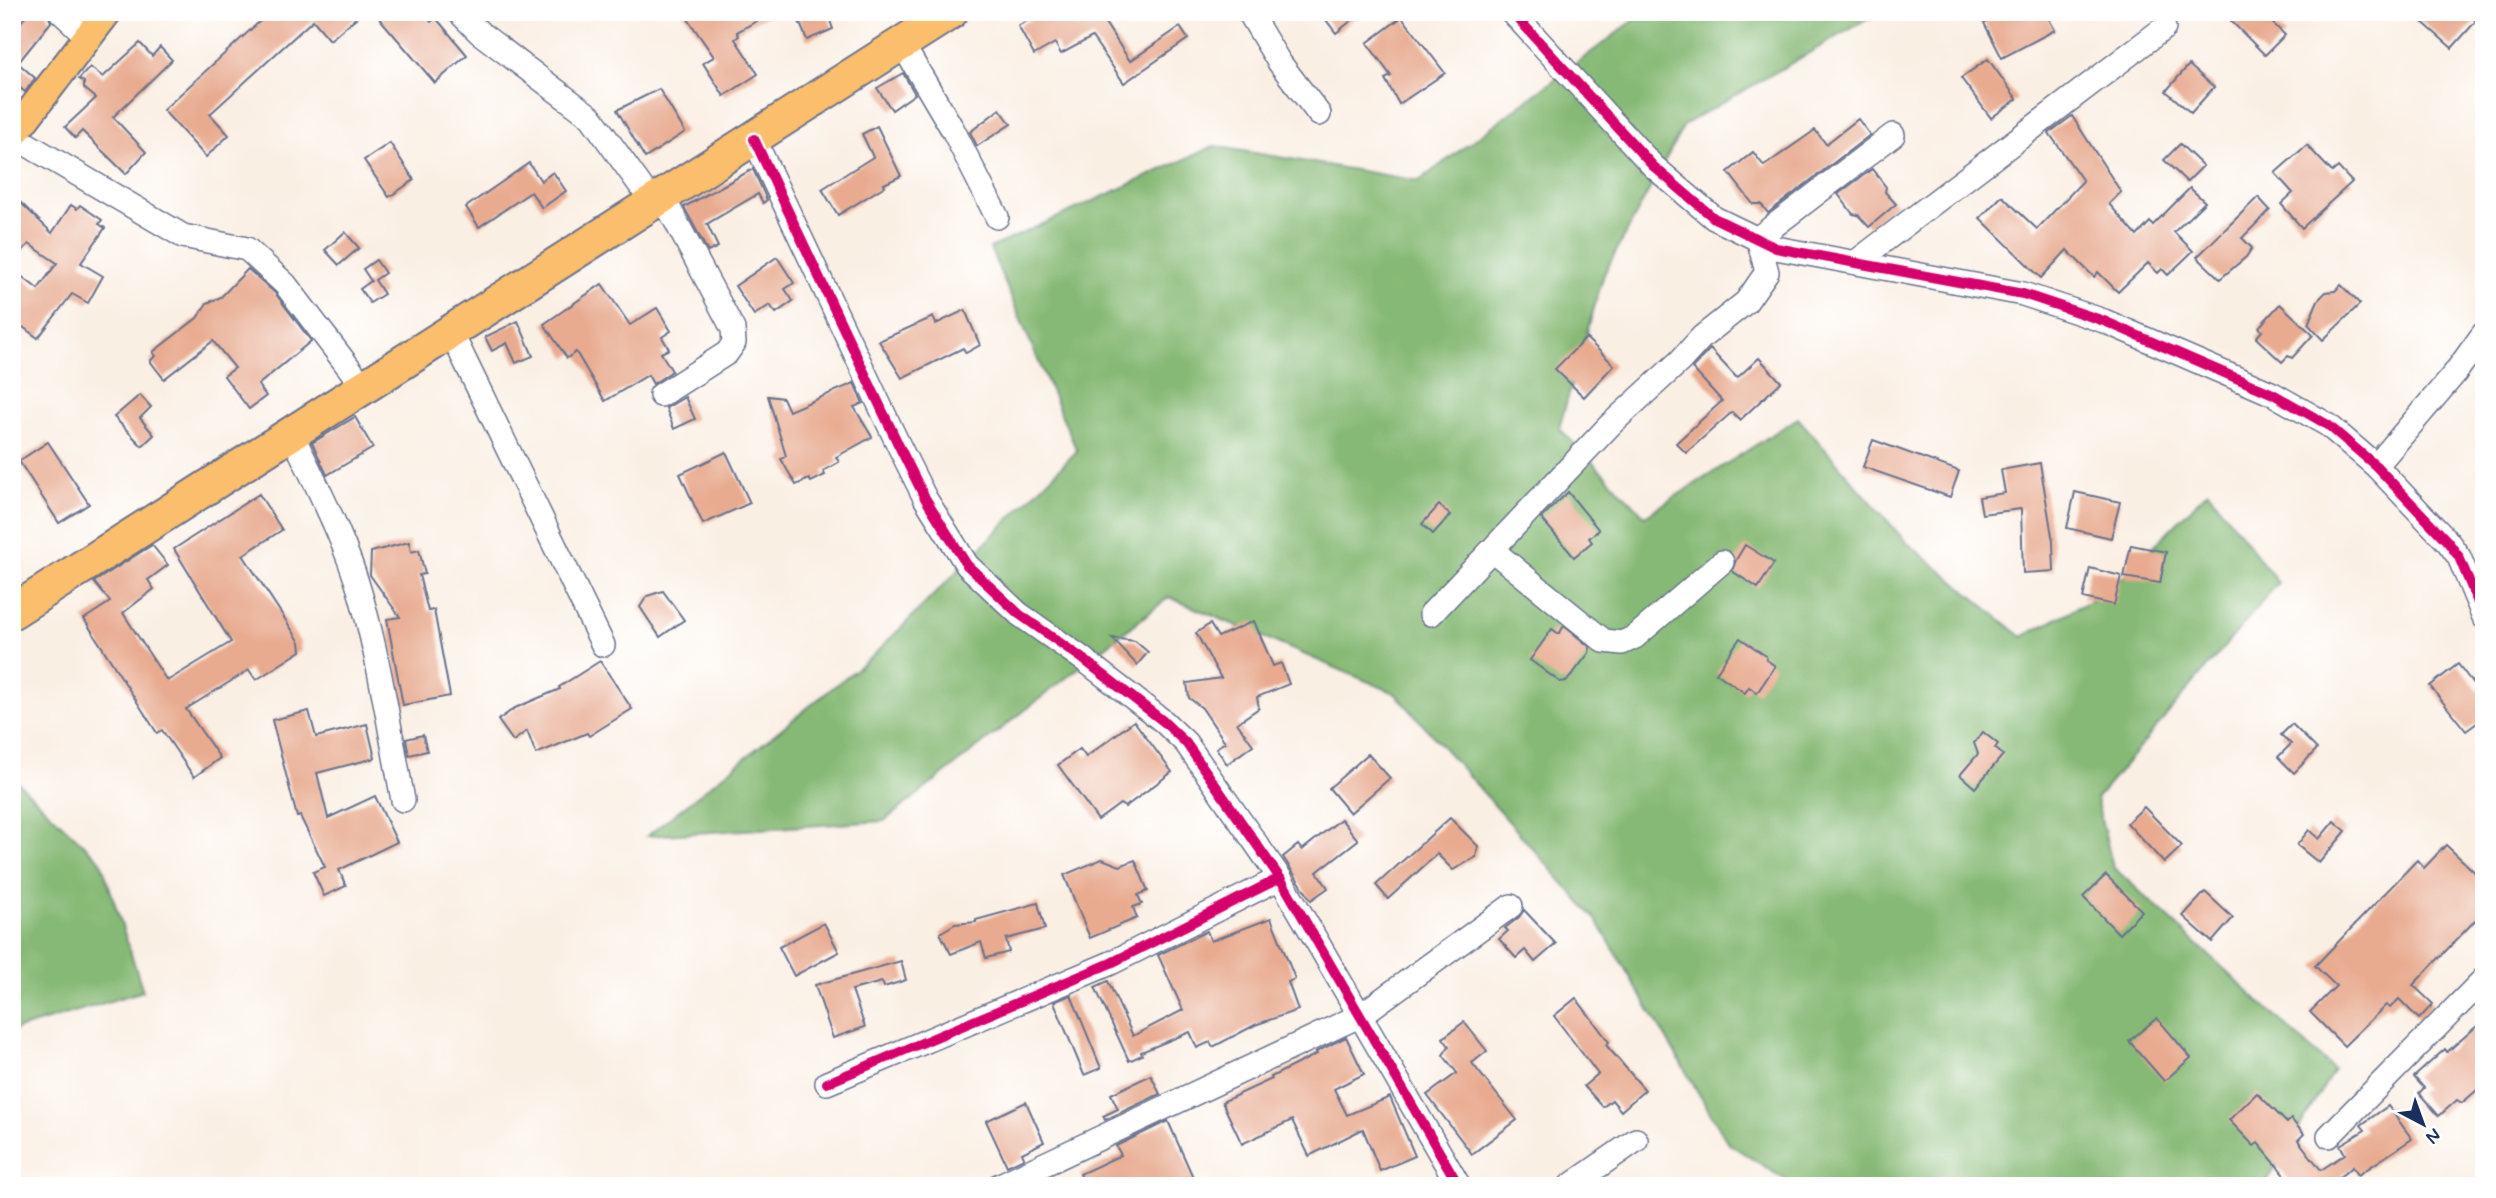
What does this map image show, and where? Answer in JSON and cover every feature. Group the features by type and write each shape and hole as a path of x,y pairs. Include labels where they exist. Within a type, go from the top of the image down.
{"highway":[{"path":"12,612 951,12"}],"main road":[{"path":"13,136 107,12"}],"street":[{"path":"61,12 88,37"},
{"path":"459,12 489,41 592,117 658,200 733,328 734,343 726,352 661,395"},
{"path":"1249,12 1279,62 1319,114"},
{"path":"1512,12 1653,166 1714,218 1776,248 2023,294 2104,321 2273,394 2328,425 2376,466 2459,557 2484,617"},
{"path":"1856,262 2164,28"},
{"path":"902,44 953,130 997,217"},
{"path":"1758,238 1893,135"},
{"path":"13,136 183,236 247,249 285,284 363,386"},
{"path":"754,139 899,446 925,498 967,565 1019,614 1083,659 1163,721 1186,743 1280,878 1459,1186"},
{"path":"1431,614 1610,425 1680,361 1702,337 1746,302 1767,272 1758,238"},
{"path":"451,332 603,645"},
{"path":"2376,466 2455,373 2484,333"},
{"path":"292,434 341,538 361,594 403,800"},
{"path":"1492,550 1604,641 1622,643 1635,637 1721,562"},
{"path":"827,1083 1111,963 1280,878"},
{"path":"998,1186 1361,1015 1511,906"},
{"path":"2329,1136 2484,979"},
{"path":"1570,1186 1636,1140"}],"green space":[{"path":"1645,12 1880,12 1684,125 1604,274 1559,428 1645,516 1798,418 1906,542 2022,637 2109,591 2208,491 2278,583 2096,799 2113,867 2334,1070 2264,1186 1795,1186 1728,1143 1597,921 1395,693 1169,597 884,821 647,836 875,654 1077,451 990,248 1214,146 1419,181"},
{"path":"12,777 101,861 143,991 12,1031"}],"building":[{"path":"29,12 47,12 51,22 18,63 35,78 25,92 12,81 12,33"},
{"path":"270,12 363,12 330,40 313,20 210,114 229,135 206,157 163,110"},
{"path":"374,12 422,12 431,22 436,18 467,55 435,83"},
{"path":"683,12 773,12 737,32 739,36 735,39 758,74 724,96 703,63 714,57"},
{"path":"795,12 827,12 833,29 807,40"},
{"path":"1043,12 1098,12 1130,61 1180,27 1188,39 1124,83 1092,37 1061,54 1055,43 1034,55 1018,26"},
{"path":"1320,12 1362,12 1336,33"},
{"path":"2003,12 2045,12 2055,30 2002,58 1984,23"},
{"path":"2239,12 2261,12 2285,35 2265,55 2231,21"},
{"path":"2411,12 2466,12 2476,21 2452,48"},
{"path":"1402,17 1445,73 1399,104 1385,79 1391,76 1367,43"},
{"path":"140,43 152,56 160,47 172,60 113,117 146,152 126,174 82,131 75,138 65,127 96,98 84,88 84,82 79,79 90,67 103,77"},
{"path":"1988,59 2017,99 1991,118 1961,78"},
{"path":"2189,65 2214,87 2191,113 2166,91"},
{"path":"903,73 915,94 892,110 877,88"},
{"path":"659,89 685,132 645,158 617,110"},
{"path":"1000,109 1011,124 977,146 970,132"},
{"path":"2072,116 2121,192 2109,204 2137,236 2150,222 2153,225 2190,188 2205,202 2174,232 2193,251 2168,275 2162,269 2158,273 2148,263 2118,292 2098,272 2094,277 2067,250 2041,278 1980,218 2002,196 2037,229 2083,181 2049,133"},
{"path":"1858,119 1870,135 1768,213 1761,204 1753,204 1728,172 1753,152 1764,166 1815,130 1826,144"},
{"path":"877,126 901,176 884,184 885,186 838,215 822,189 873,157 862,134"},
{"path":"390,143 414,180 389,197 364,160"},
{"path":"2180,144 2203,166 2187,182 2164,160"},
{"path":"2307,145 2332,172 2338,167 2352,182 2302,228 2281,204 2293,193 2275,173"},
{"path":"529,163 541,181 553,172 566,191 542,208 531,192 479,227 466,207"},
{"path":"753,169 767,200 763,203 758,194 707,224 718,247 708,252 684,207"},
{"path":"1872,169 1886,187 1885,192 1896,204 1869,227 1858,215 1853,214 1838,194"},
{"path":"2258,197 2270,210 2242,238 2252,248 2246,257 2220,279 2197,257"},
{"path":"20,202 52,233 71,205 77,209 80,205 102,220 99,224 105,228 81,263 103,276 88,303 72,294 38,338 12,319 12,269 38,289 57,263 29,244 12,261 12,209"},
{"path":"345,232 359,248 339,265 325,250"},
{"path":"777,257 794,283 785,289 793,301 776,313 770,305 754,315 735,286"},
{"path":"376,260 385,273 375,280 384,294 370,303 360,289 371,281 363,269"},
{"path":"248,269 275,293 311,341 258,385 266,396 249,409 224,376 235,368 213,341 164,379 150,361 156,356 153,352 197,318 207,303 221,297"},
{"path":"602,284 630,325 657,308 671,331 662,337 669,349 661,353 672,371 653,384 648,375 605,401 576,352 567,358 544,324"},
{"path":"2341,285 2360,304 2323,340 2308,324 2318,300 2326,292 2335,291"},
{"path":"2280,304 2313,335 2292,358 2288,356 2282,362 2256,338 2262,331 2259,327"},
{"path":"965,310 980,345 966,353 963,348 902,378 879,341 933,317 936,324"},
{"path":"518,321 533,356 516,363 507,343 492,351 485,337"},
{"path":"1586,338 1614,365 1584,397 1555,369"},
{"path":"1710,349 1737,378 1759,358 1781,382 1740,420 1732,412 1686,453 1676,443 1722,401 1692,368"},
{"path":"854,383 863,403 854,407 872,437 836,457 839,462 823,471 825,475 796,485 781,459 786,456 768,396 783,398 789,411"},
{"path":"140,395 151,407 140,418 154,435 142,446 114,417"},
{"path":"685,397 695,419 674,429 666,408"},
{"path":"355,417 373,448 327,475 312,443"},
{"path":"1873,440 1959,471 1950,497 1863,467"},
{"path":"48,442 89,504 59,523 19,461"},
{"path":"726,452 750,503 703,524 680,474"},
{"path":"2040,463 2053,542 2054,571 2023,573 2021,509 1982,514 1979,497 2005,493 2001,470"},
{"path":"1568,492 1599,530 1589,538 1592,542 1574,557 1541,518"},
{"path":"2075,492 2120,502 2111,538 2067,528"},
{"path":"259,494 282,530 243,555 300,642 301,651 256,680 249,670 186,709 220,758 194,777 162,730 157,733 84,619 110,602 94,582 152,545 168,565 148,580 154,589 123,613 167,681 231,642 174,549"},
{"path":"1439,505 1450,515 1433,534 1422,524"},
{"path":"409,542 411,552 419,550 425,574 419,575 428,611 434,610 450,696 403,705 387,619 400,617 370,575 371,552"},
{"path":"1745,545 1774,563 1758,588 1732,571"},
{"path":"2131,545 2166,552 2160,583 2124,577"},
{"path":"2090,568 2121,576 2114,605 2083,598"},
{"path":"663,591 684,620 660,637 640,607 647,596"},
{"path":"1254,621 1273,666 1281,663 1289,684 1257,697 1259,708 1237,723 1253,745 1227,764 1216,748 1225,742 1202,708 1189,698 1187,683 1221,678 1196,633 1210,624 1218,637"},
{"path":"1564,626 1590,647 1589,653 1567,681 1560,682 1530,660 1552,629 1559,634"},
{"path":"1112,638 1135,641 1148,652 1137,665"},
{"path":"1740,638 1766,656 1775,666 1757,693 1749,687 1745,693 1716,673"},
{"path":"600,661 632,709 589,736 587,733 536,754 527,731 513,741 498,720 515,708 560,689 559,687"},
{"path":"2458,664 2484,698 2484,718 2466,731 2430,686"},
{"path":"309,711 316,737 367,724 375,758 317,773 328,818 375,796 397,842 339,870 346,886 324,896 313,872 325,867 300,816 297,817 272,720"},
{"path":"1134,721 1172,772 1125,807 1120,804 1098,820 1058,765 1080,749 1086,757"},
{"path":"2292,724 2317,749 2294,773 2278,757 2291,744 2281,735"},
{"path":"1983,732 1998,744 1995,748 2003,755 1975,788 1960,775 1978,754 1974,743"},
{"path":"423,735 427,751 409,755 406,739"},
{"path":"1368,754 1390,778 1350,813 1329,788"},
{"path":"2144,807 2182,846 2164,863 2127,823"},
{"path":"1450,818 1478,846 1476,857 1453,870 1437,854 1388,899 1376,885"},
{"path":"1341,819 1358,840 1317,872 1328,888 1311,900 1283,857 1298,845 1302,850"},
{"path":"2334,821 2346,831 2319,863 2297,845 2309,830 2319,839"},
{"path":"2446,845 2484,881 2484,911 2413,985 2433,1004 2419,1019 2399,999 2390,1008 2386,1005 2344,1046 2310,1012 2336,986 2315,966 2417,860 2424,868"},
{"path":"1102,859 1120,866 1135,860 1148,891 1138,895 1142,904 1133,907 1137,918 1090,938 1064,875"},
{"path":"2106,875 2142,911 2119,934 2083,897"},
{"path":"2205,892 2233,918 2212,942 2183,916"},
{"path":"1038,903 1045,929 1006,939 1009,952 986,958 981,942 951,954 940,933 955,924 976,922"},
{"path":"1524,910 1556,944 1535,962 1525,950 1516,958 1499,939 1508,931 1505,928"},
{"path":"1271,918 1295,979 1288,982 1298,1010 1255,1025 1213,1047 1210,1042 1197,1048 1190,1032 1141,1052 1142,1055 1129,1061 1095,987 1108,981 1133,1036 1183,1010 1158,955 1207,931 1211,941"},
{"path":"824,923 839,952 794,976 779,947"},
{"path":"901,961 906,980 884,987 882,982 852,990 865,1027 833,1038 815,985"},
{"path":"1071,995 1101,1068 1084,1075 1054,1002"},
{"path":"1576,998 1609,1042 1606,1045 1645,1090 1621,1111 1612,1100 1603,1107 1584,1086 1598,1074 1554,1016"},
{"path":"2157,1018 2191,1058 2164,1081 2129,1041"},
{"path":"2484,1020 2484,1084 2462,1103 2457,1100 2439,1116 2419,1093 2424,1088 2414,1077 2445,1049 2447,1052"},
{"path":"1464,1022 1487,1051 1472,1063 1517,1120 1472,1154 1427,1095 1457,1073 1443,1055 1449,1046 1443,1038"},
{"path":"1346,1037 1364,1074 1334,1089 1347,1115 1390,1097 1415,1156 1380,1171 1363,1129 1309,1156 1292,1120 1242,1144 1222,1102 1272,1079 1271,1077"},
{"path":"1151,1075 1160,1094 1105,1120 1103,1116 1118,1109 1111,1094"},
{"path":"2257,1093 2287,1123 2291,1119 2304,1134 2298,1140 2321,1170 2345,1154 2340,1145 2365,1130 2361,1125 2388,1106 2412,1139 2358,1175 2353,1167 2331,1183 2333,1186 2294,1186 2258,1143 2254,1146 2229,1120"},
{"path":"1026,1102 1044,1142 1022,1153 1024,1158 1007,1166 986,1121"},
{"path":"1168,1121 1197,1186 1086,1186 1080,1174 1121,1155 1116,1146"}],"cycle path":[{"path":"1512,12 1653,166 1714,218 1776,248 2023,294 2104,321 2273,394 2328,425 2376,466 2448,542 2459,557 2484,617"},
{"path":"754,139 899,446 925,498 967,565 1019,614 1083,659 1163,721 1186,743 1280,878 1459,1186"},
{"path":"827,1083 1111,963 1280,878"}]}
